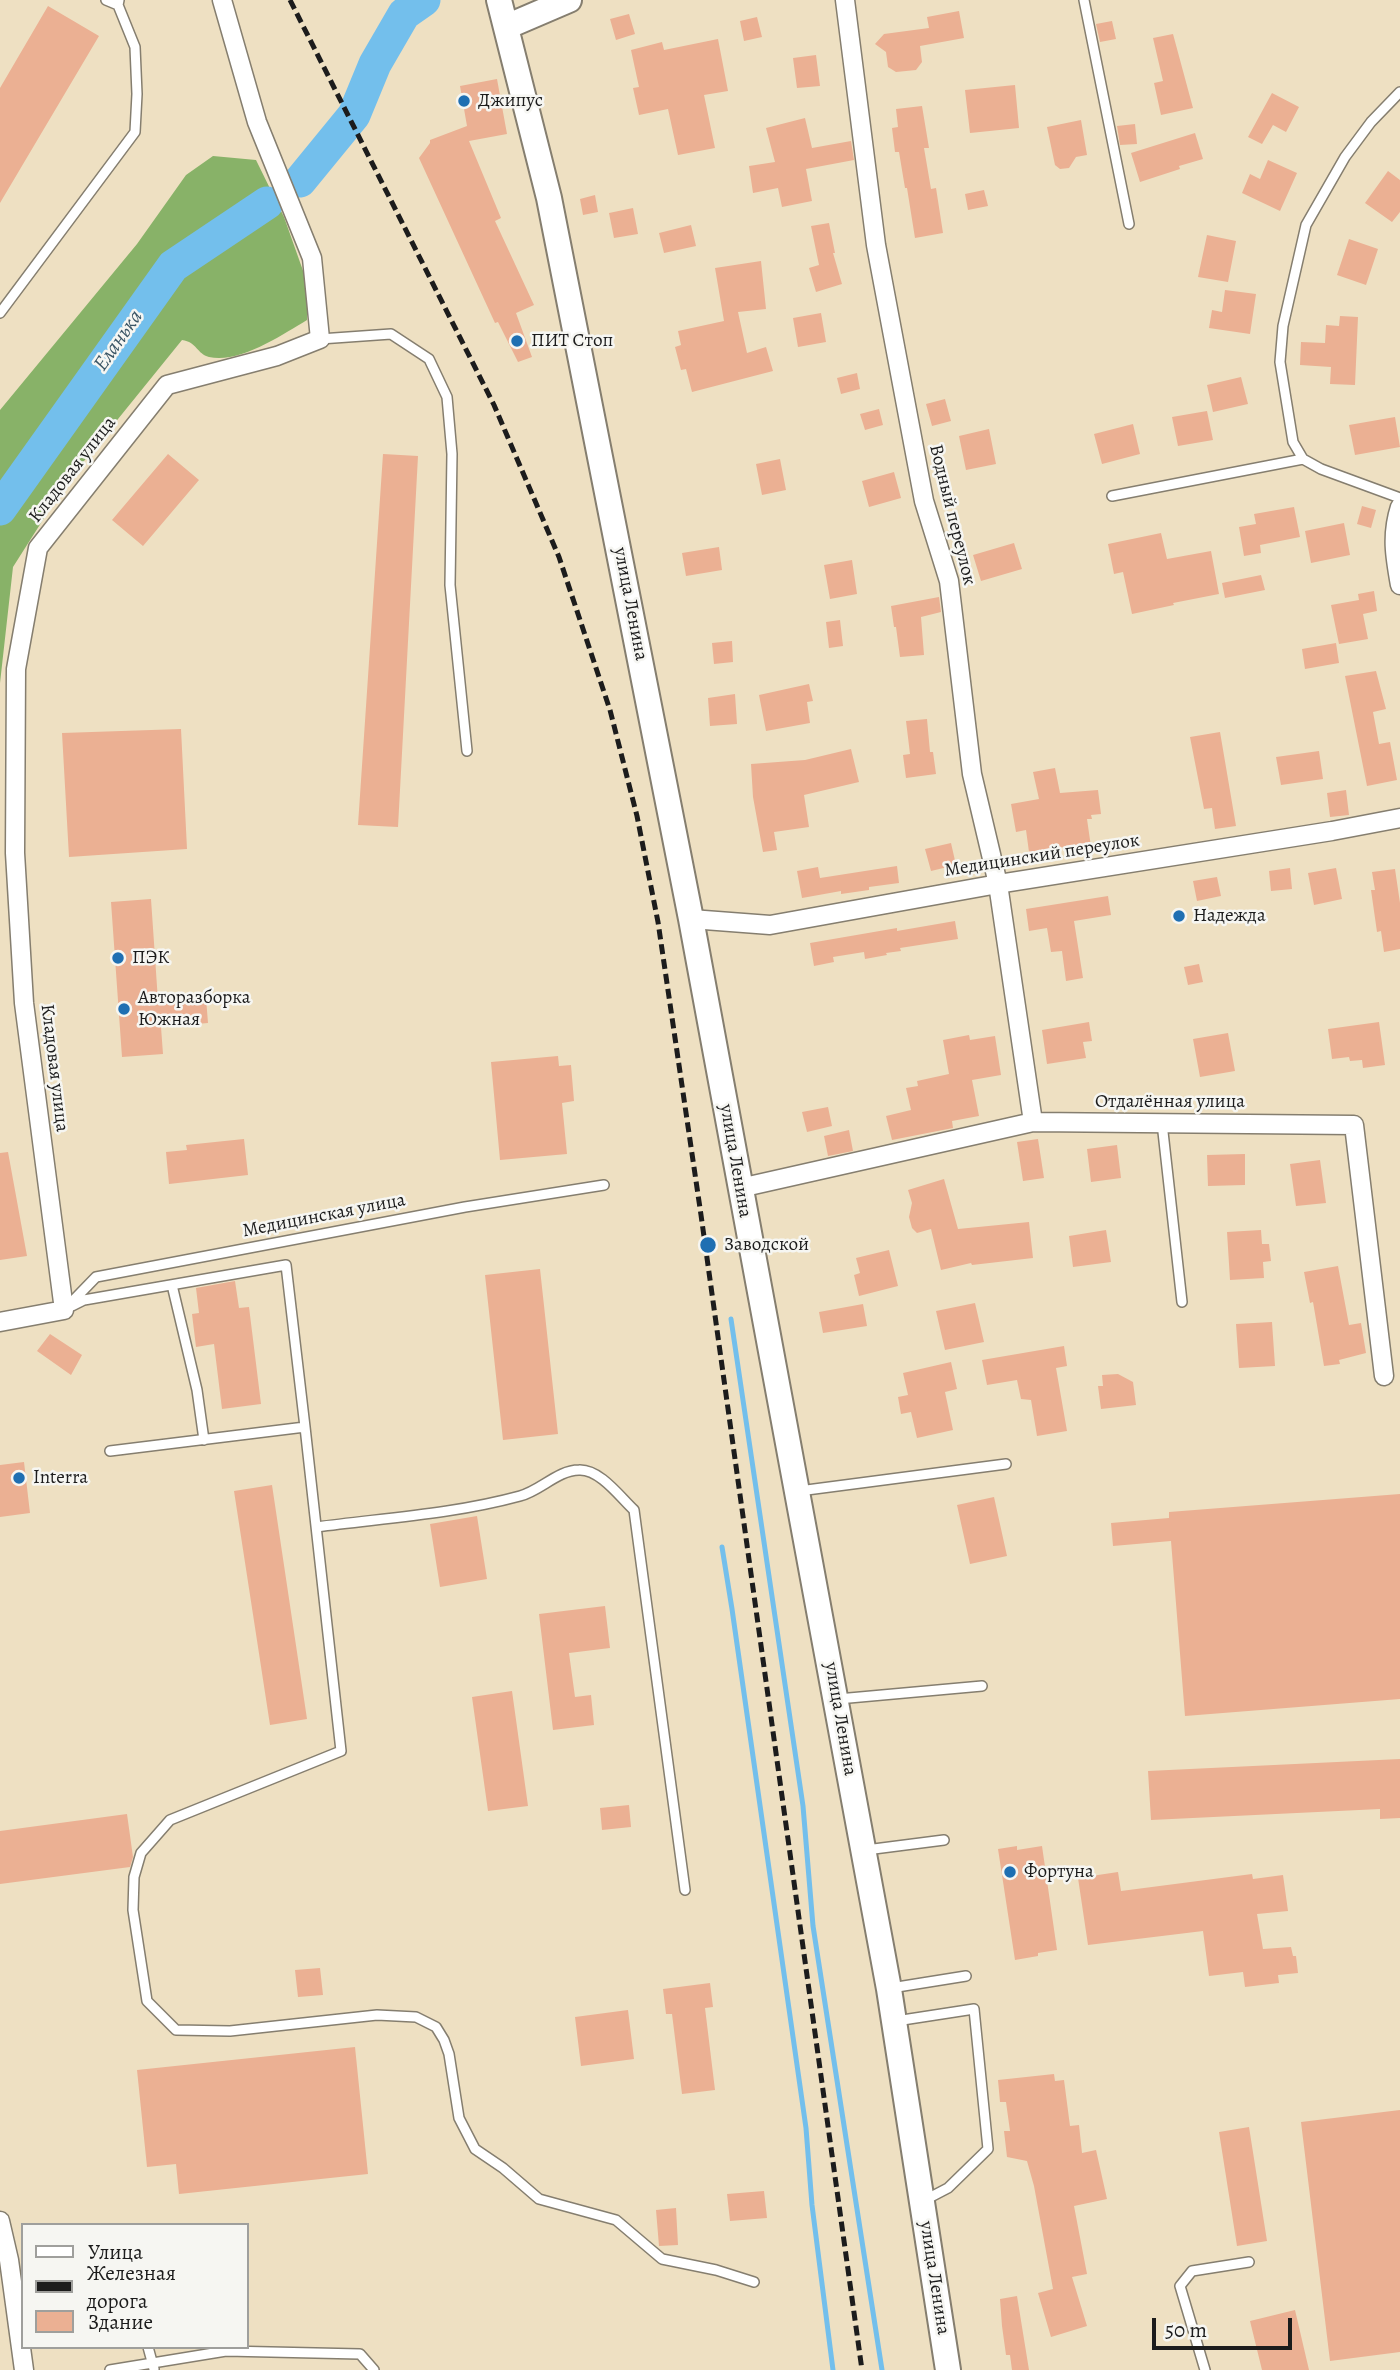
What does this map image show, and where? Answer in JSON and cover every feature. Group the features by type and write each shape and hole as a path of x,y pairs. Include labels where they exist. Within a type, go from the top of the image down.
{"main road":[{"name":"улица Ленина","path":"499,0 549,198 691,919 889,1989 948,2370"},
{"path":"506,27 569,0"}],"street":[{"path":"222,0 257,122 312,258 320,339"},
{"name":"Водный переулок","path":"845,0 876,245 924,501 949,581 972,774 998,884 1033,1122"},
{"name":"Кладовая улица","path":"64,1310 24,1003 15,852 16,669 38,548 166,385 276,356 320,339"},
{"path":"1400,507 1394,526 1393,550 1400,585"},
{"name":"Медицинский переулок","path":"691,919 769,925 998,884 1400,818"},
{"name":"Отдалённая улица","path":"740,1188 1033,1122 1354,1125 1384,1376"},
{"path":"0,1322 64,1310"},
{"path":"0,2221 9,2260 23,2370"}],"lane":[{"path":"0,313 135,132 135,47 118,2 106,0"},
{"path":"1084,0 1129,224"},
{"path":"1400,92 1371,122 1345,157 1306,225 1283,326 1280,362 1293,442 1303,459 1321,469 1400,498"},
{"path":"320,339 391,334 429,359 447,397 452,454 450,585 467,751"},
{"path":"1112,496 1303,459"},
{"path":"1162,1123 1182,1301"},
{"name":"Медицинская улица","path":"64,1310 96,1277 465,1207 604,1185"},
{"path":"64,1310 84,1300 286,1265 341,1751 170,1820 142,1853 134,1877 133,1910 147,2001 176,2031 230,2031 377,2015 416,2017 436,2027 444,2040 449,2054 459,2118 475,2148 539,2199 616,2220 662,2259 716,2270 754,2282"},
{"path":"172,1285 197,1390 204,1440"},
{"path":"110,1451 305,1427"},
{"path":"797,1492 1006,1464"},
{"path":"317,1527 460,1510 523,1496 549,1481 579,1470 594,1473 634,1510 685,1889"},
{"path":"836,1700 982,1686"},
{"path":"864,1850 944,1840"},
{"path":"889,1989 966,1976"},
{"path":"894,2021 974,2009 988,2149 948,2188 922,2202"},
{"path":"1205,2370 1180,2286 1192,2271 1249,2262"},
{"path":"148,2349 153,2367"},
{"path":"110,2370 153,2367 226,2351 360,2354 374,2370"}],"green space":[{"path":"213,156 256,160 284,217 307,282 307,320 260,347 221,358 209,357 191,343 182,340 67,482 13,567 0,683 0,410 137,244 186,175"}],"building":[{"path":"48,6 99,36 0,203 0,88"},
{"path":"959,11 964,38 920,46 922,62 916,70 896,72 888,67 886,52 875,44 884,34 929,28 927,17"},
{"path":"629,14 635,34 616,40 610,19"},
{"path":"757,17 762,37 744,41 740,21"},
{"path":"1112,21 1116,39 1100,42 1096,24"},
{"path":"1173,34 1193,108 1161,115 1154,83 1163,81 1153,38"},
{"path":"718,39 728,91 704,95 715,148 678,155 668,109 639,115 633,88 639,87 631,50 662,42 664,50"},
{"path":"816,55 820,86 797,88 793,58"},
{"path":"497,79 507,134 469,141 501,218 495,221 534,305 516,313 532,357 518,362 498,322 495,323 419,158 430,140 467,126 460,86"},
{"path":"1015,85 1019,128 970,133 965,90"},
{"path":"1272,93 1299,107 1286,132 1273,125 1262,144 1248,137"},
{"path":"922,106 929,148 924,148 931,189 936,188 943,233 915,238 907,188 899,152 895,152 892,128 898,127 896,109"},
{"path":"805,118 812,148 851,141 854,160 806,169 812,201 782,207 778,188 753,193 749,166 775,162 766,128"},
{"path":"1081,120 1087,155 1076,157 1069,168 1060,169 1055,165 1047,127"},
{"path":"1135,124 1137,144 1120,145 1117,126"},
{"path":"1195,133 1203,159 1140,182 1131,153"},
{"path":"1268,160 1297,173 1280,211 1242,193 1250,174 1260,179"},
{"path":"1388,171 1400,180 1400,212 1392,222 1365,203"},
{"path":"984,190 988,206 968,210 965,194"},
{"path":"595,195 598,212 583,215 580,199"},
{"path":"633,208 638,234 614,238 609,213"},
{"path":"829,223 833,253 842,284 816,292 809,268 819,265 811,226"},
{"path":"691,225 696,246 664,253 659,233"},
{"path":"1207,235 1236,241 1228,282 1198,277"},
{"path":"1349,239 1378,249 1366,285 1337,275"},
{"path":"761,261 766,309 738,312 747,353 766,347 773,371 692,392 686,369 681,370 675,347 681,345 678,331 724,321 715,268"},
{"path":"1225,290 1256,294 1250,334 1209,328 1212,310 1222,312"},
{"path":"821,313 826,342 798,347 793,318"},
{"path":"1340,316 1358,317 1355,385 1330,384 1331,367 1300,365 1301,342 1325,343 1326,325 1339,326"},
{"path":"857,373 860,389 841,394 837,378"},
{"path":"1241,377 1248,404 1213,412 1207,385"},
{"path":"945,399 951,421 932,426 926,404"},
{"path":"879,409 883,425 865,430 860,414"},
{"path":"1207,411 1213,440 1178,446 1172,417"},
{"path":"1395,417 1400,447 1355,455 1349,425"},
{"path":"1133,424 1140,454 1102,464 1094,434"},
{"path":"989,429 996,464 966,470 959,436"},
{"path":"168,454 199,480 143,546 112,520"},
{"path":"383,454 418,456 398,827 358,825"},
{"path":"780,459 786,490 762,495 756,464"},
{"path":"894,472 901,498 869,507 862,481"},
{"path":"1362,506 1376,510 1371,528 1357,524"},
{"path":"1294,507 1300,537 1260,545 1261,553 1244,556 1239,527 1256,524 1254,514"},
{"path":"1344,523 1350,555 1311,563 1305,531"},
{"path":"1161,533 1167,559 1211,551 1219,594 1132,614 1123,572 1114,574 1108,544"},
{"path":"1014,543 1022,569 981,581 973,555"},
{"path":"719,547 722,570 686,576 682,553"},
{"path":"852,560 857,594 830,599 824,565"},
{"path":"1261,575 1265,590 1225,598 1222,583"},
{"path":"1374,591 1377,611 1363,614 1368,639 1339,644 1331,605 1359,600 1358,594"},
{"path":"939,597 941,612 921,617 924,655 900,657 891,606"},
{"path":"840,620 843,646 829,648 826,622"},
{"path":"732,641 733,662 714,664 712,643"},
{"path":"1336,643 1339,663 1305,669 1302,649"},
{"path":"1376,671 1386,709 1373,712 1379,744 1390,742 1397,780 1367,786 1345,676"},
{"path":"809,684 813,701 807,702 810,723 766,731 759,695"},
{"path":"735,694 737,724 710,726 708,698"},
{"path":"927,719 930,752 933,752 936,774 906,778 903,755 910,754 906,721"},
{"path":"181,729 187,849 69,857 62,733"},
{"path":"1220,732 1236,826 1215,829 1212,808 1204,809 1190,737"},
{"path":"851,749 859,782 804,795 809,827 774,832 777,850 763,852 753,797 751,764 805,760"},
{"path":"1319,751 1323,779 1281,785 1276,757"},
{"path":"1055,768 1060,793 1098,790 1101,814 1091,815 1092,819 1087,819 1092,854 1073,857 1071,846 1029,852 1026,830 1016,832 1011,804 1039,799 1033,772"},
{"path":"1346,790 1349,815 1330,817 1327,793"},
{"path":"951,843 956,865 931,871 925,849"},
{"path":"897,866 899,883 869,887 869,890 841,894 841,891 802,898 797,871 818,867 820,878"},
{"path":"1290,868 1292,889 1271,891 1269,871"},
{"path":"1336,868 1342,899 1314,905 1308,873"},
{"path":"1395,869 1400,903 1400,949 1384,952 1381,931 1377,932 1371,890 1375,890 1372,872"},
{"path":"1217,877 1221,896 1197,901 1193,881"},
{"path":"1108,896 1111,915 1074,921 1083,978 1066,981 1062,951 1051,952 1047,928 1029,931 1026,909"},
{"path":"151,899 158,1001 206,998 208,1023 161,1027 163,1054 122,1057 111,902"},
{"path":"955,921 958,939 900,948 901,951 865,959 864,952 833,957 834,962 814,966 810,943"},
{"path":"1199,964 1203,982 1188,985 1184,967"},
{"path":"1089,1022 1092,1041 1083,1042 1086,1058 1047,1064 1042,1030"},
{"path":"1379,1022 1385,1065 1363,1068 1362,1060 1350,1061 1349,1057 1332,1059 1328,1029"},
{"path":"1228,1033 1235,1071 1200,1077 1193,1039"},
{"path":"969,1035 970,1040 995,1036 1001,1075 972,1080 979,1116 952,1121 953,1128 892,1140 886,1116 911,1110 906,1088 918,1086 917,1081 949,1074 943,1040"},
{"path":"558,1056 559,1066 571,1065 574,1101 562,1103 567,1154 500,1160 491,1062"},
{"path":"828,1107 832,1126 807,1132 802,1112"},
{"path":"849,1130 853,1151 828,1156 824,1136"},
{"path":"244,1139 248,1175 169,1184 166,1152 187,1150 186,1145"},
{"path":"1038,1139 1044,1178 1023,1181 1017,1142"},
{"path":"1117,1145 1121,1178 1091,1182 1087,1149"},
{"path":"8,1152 27,1256 0,1260 0,1153"},
{"path":"1245,1154 1245,1185 1208,1186 1207,1155"},
{"path":"1320,1160 1326,1203 1296,1206 1290,1164"},
{"path":"944,1179 958,1229 1029,1222 1033,1258 971,1263 941,1270 931,1229 917,1233 912,1228 909,1217 912,1203 908,1190"},
{"path":"1106,1230 1111,1262 1073,1267 1069,1236"},
{"path":"1261,1230 1262,1244 1269,1244 1271,1261 1263,1262 1264,1278 1230,1280 1227,1232"},
{"path":"889,1250 898,1286 859,1296 854,1275 860,1273 856,1258"},
{"path":"1338,1266 1349,1325 1361,1323 1366,1353 1339,1360 1340,1364 1324,1366 1313,1302 1310,1303 1304,1272"},
{"path":"540,1269 558,1434 503,1440 485,1275"},
{"path":"235,1281 239,1308 249,1307 261,1404 222,1409 214,1344 196,1347 192,1314 199,1313 196,1288"},
{"path":"975,1303 984,1342 945,1350 936,1311"},
{"path":"863,1304 867,1326 823,1333 819,1312"},
{"path":"1272,1322 1275,1366 1239,1368 1236,1324"},
{"path":"50,1334 82,1355 71,1375 37,1351"},
{"path":"1064,1346 1067,1366 1056,1368 1067,1431 1037,1436 1031,1400 1021,1399 1017,1380 987,1385 982,1360"},
{"path":"951,1362 957,1389 945,1392 953,1430 917,1438 911,1412 901,1414 898,1397 908,1395 903,1373"},
{"path":"1118,1374 1133,1382 1136,1405 1101,1409 1098,1386 1103,1386 1102,1375"},
{"path":"24,1462 30,1513 0,1517 0,1465"},
{"path":"272,1485 307,1719 270,1725 234,1491"},
{"path":"1400,1494 1400,1699 1185,1716 1171,1541 1113,1546 1111,1523 1169,1518 1169,1512"},
{"path":"994,1497 1007,1556 970,1564 957,1505"},
{"path":"477,1516 487,1579 440,1587 430,1524"},
{"path":"605,1606 610,1648 569,1653 575,1697 591,1695 594,1725 553,1730 539,1614"},
{"path":"512,1691 528,1806 488,1811 472,1697"},
{"path":"1400,1759 1400,1818 1380,1819 1380,1809 1151,1820 1148,1771"},
{"path":"629,1805 631,1827 602,1830 600,1808"},
{"path":"127,1814 133,1857 130,1867 0,1884 0,1831"},
{"path":"1017,1846 1017,1850 1042,1846 1057,1950 1015,1960 998,1849"},
{"path":"1118,1872 1121,1891 1252,1874 1253,1879 1283,1875 1288,1911 1257,1914 1263,1949 1291,1947 1293,1956 1296,1956 1298,1973 1278,1975 1279,1983 1245,1987 1243,1972 1209,1976 1203,1931 1088,1945 1078,1878"},
{"path":"320,1968 323,1995 298,1997 295,1970"},
{"path":"710,1983 713,2007 705,2008 715,2090 682,2094 672,2014 666,2014 663,1989"},
{"path":"628,2010 634,2059 581,2066 575,2017"},
{"path":"355,2047 368,2174 179,2194 176,2164 147,2167 137,2070"},
{"path":"1054,2074 1055,2081 1064,2080 1070,2126 1079,2125 1082,2153 1096,2150 1107,2199 1074,2206 1087,2274 1072,2277 1087,2326 1051,2337 1038,2293 1053,2289 1034,2186 1027,2161 1007,2157 1004,2131 1010,2131 1006,2102 1000,2102 998,2080"},
{"path":"1400,2110 1400,2352 1330,2361 1301,2122"},
{"path":"1249,2127 1267,2241 1237,2246 1219,2132"},
{"path":"764,2191 767,2218 730,2221 727,2194"},
{"path":"676,2208 678,2245 659,2246 656,2210"},
{"path":"1017,2296 1029,2370 1012,2370 1010,2355 1006,2355 1000,2299"},
{"path":"1295,2310 1309,2370 1262,2370 1250,2321"}],"waterway":[{"name":"Еланька","path":"300,181 354,115 375,64 404,14 424,0"},
{"name":"Еланька","path":"0,509 173,266 267,203"},
{"path":"731,1319 803,1806 813,1926 882,2370"},
{"path":"722,1547 806,2128 812,2205 833,2370"}],"railway":[{"path":"290,0 494,405 559,557 610,710 637,816 658,922 701,1215 862,2370"}],"place":[{"name":"Джипус","path":"464,101"},
{"name":"ПИТ Стоп","path":"517,341"},
{"name":"Надежда","path":"1179,916"},
{"name":"ПЭК","path":"118,958"},
{"name":"Авторазборка Южная","path":"124,1009"},
{"name":"Заводской","path":"708,1245"},
{"name":"Interra","path":"19,1478"},
{"name":"Фортуна","path":"1010,1872"}]}
